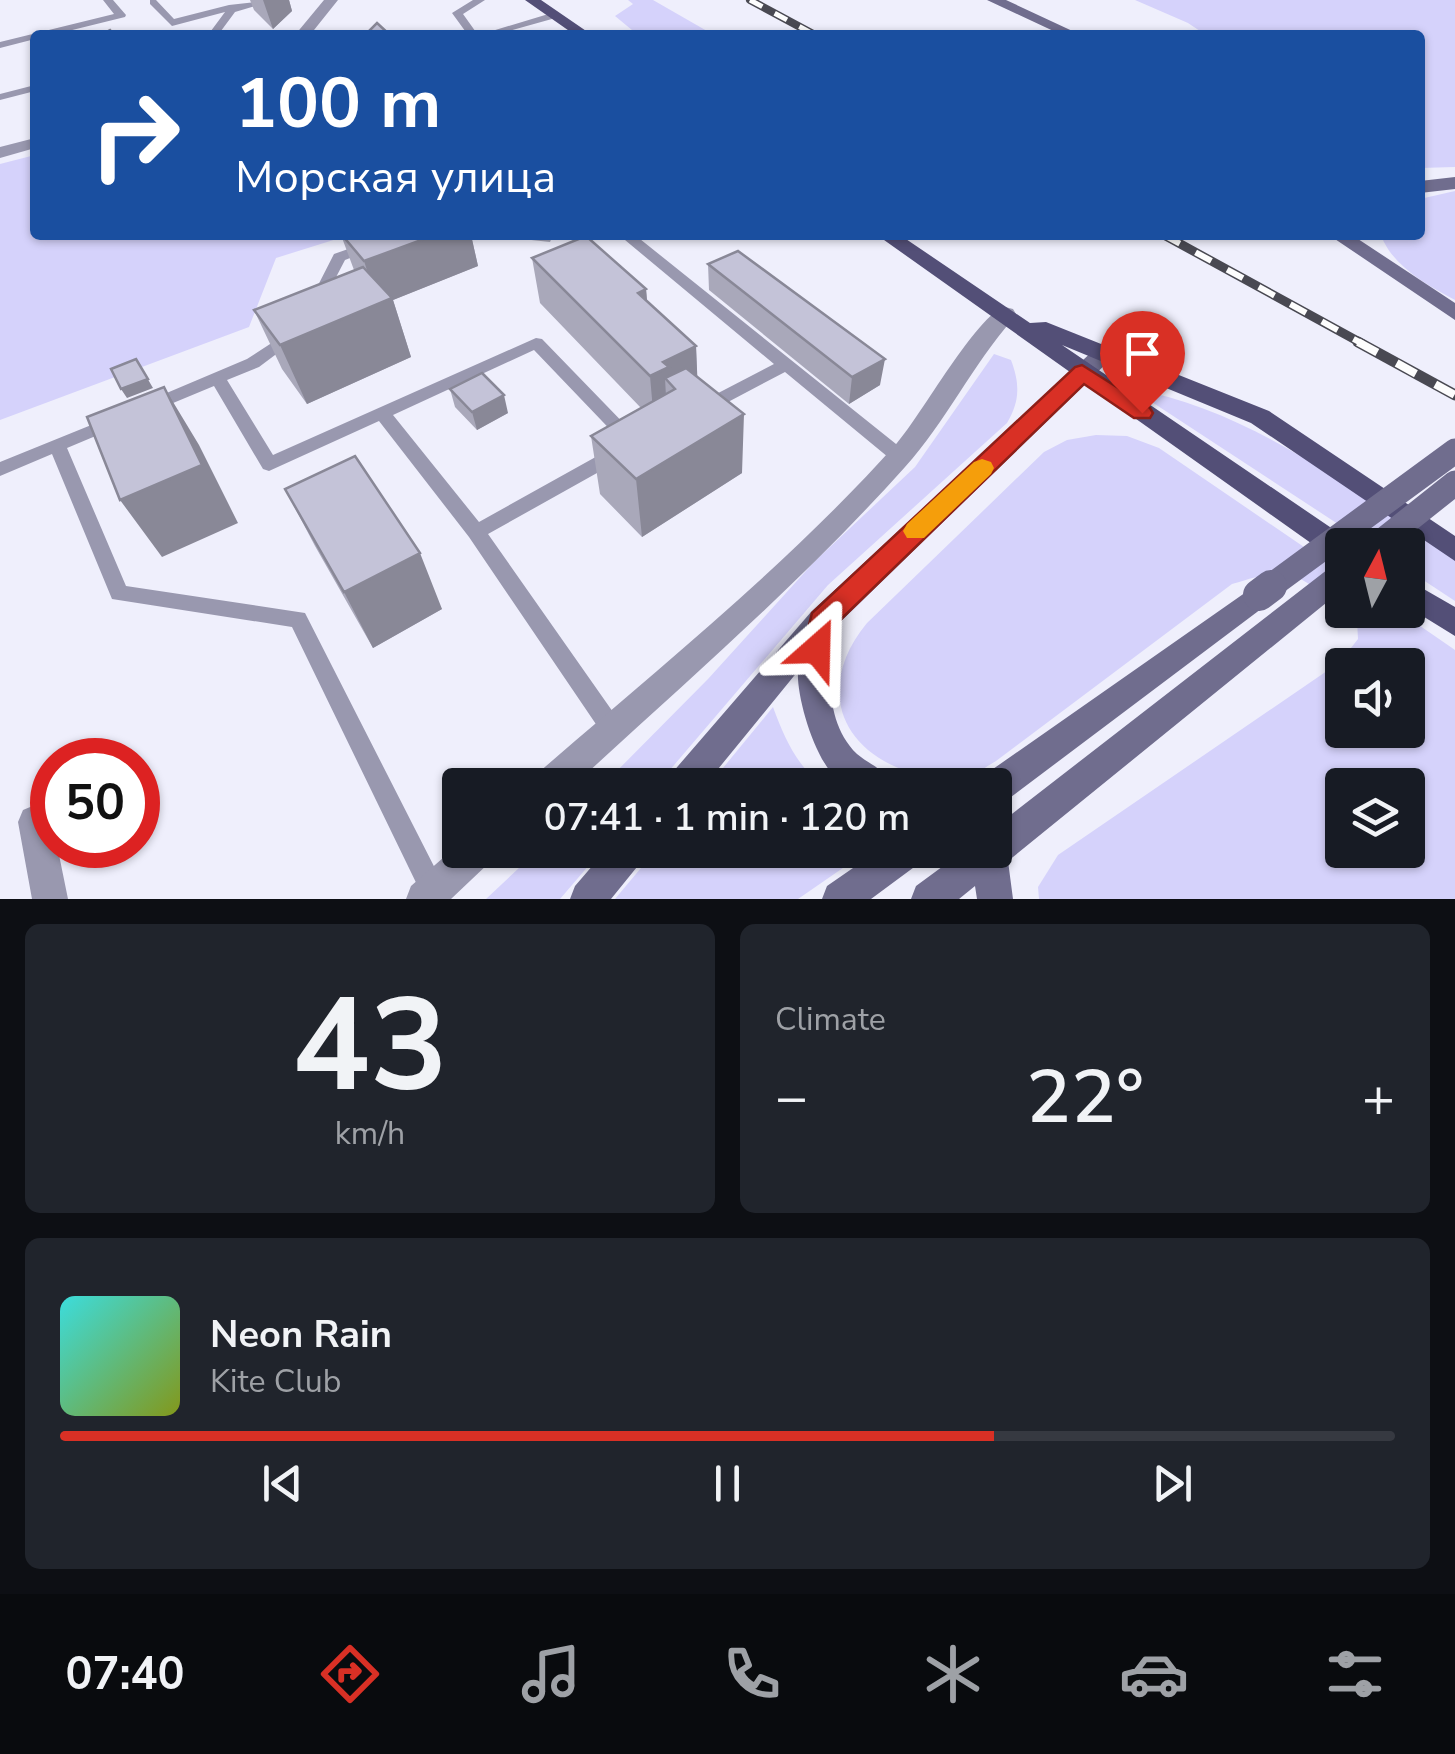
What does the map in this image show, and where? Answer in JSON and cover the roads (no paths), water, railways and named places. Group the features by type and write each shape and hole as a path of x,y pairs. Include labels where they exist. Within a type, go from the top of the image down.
{"main road":[{"path":"532,0 578,30"},
{"path":"994,0 1063,30"},
{"path":"1022,0 1067,30"},
{"path":"1425,186 1455,183"},
{"path":"894,240 1325,538"},
{"path":"1347,240 1455,313"},
{"path":"1005,314 1260,416 1455,550"},
{"path":"698,768 822,621 1104,354"},
{"path":"1012,776 1455,452"},
{"path":"1399,528 1455,483"},
{"path":"1012,836 1325,588"},
{"path":"1425,604 1455,624"},
{"path":"822,621 812,677 821,720 843,763 850,768"},
{"path":"588,899 614,868"},
{"path":"840,899 883,868"},
{"path":"929,899 970,868"},
{"path":"993,868 994,899"}],"street":[{"path":"306,30 330,0"},
{"path":"0,153 30,144"},
{"path":"569,768 781,577 900,457 977,343 1005,314"},
{"path":"44,868 50,899"},
{"path":"429,895 458,868"}],"lane":[{"path":"61,30 120,15 108,0"},
{"path":"117,11 157,1 172,22 227,6 270,0"},
{"path":"469,30 457,14 480,0"},
{"path":"215,30 227,6"},
{"path":"502,30 555,15"},
{"path":"0,44 30,38"},
{"path":"0,97 30,89"},
{"path":"0,469 253,363 309,318 339,257 386,240"},
{"path":"632,240 900,457"},
{"path":"218,378 268,464 536,342 642,440 476,532"},
{"path":"684,418 784,366"},
{"path":"382,413 476,532 612,729"},
{"path":"57,446 120,593 298,620 429,895"}],"railway":[{"path":"750,0 806,30"},
{"path":"1173,240 1363,344"},
{"path":"1358,342 1455,395"}]}
